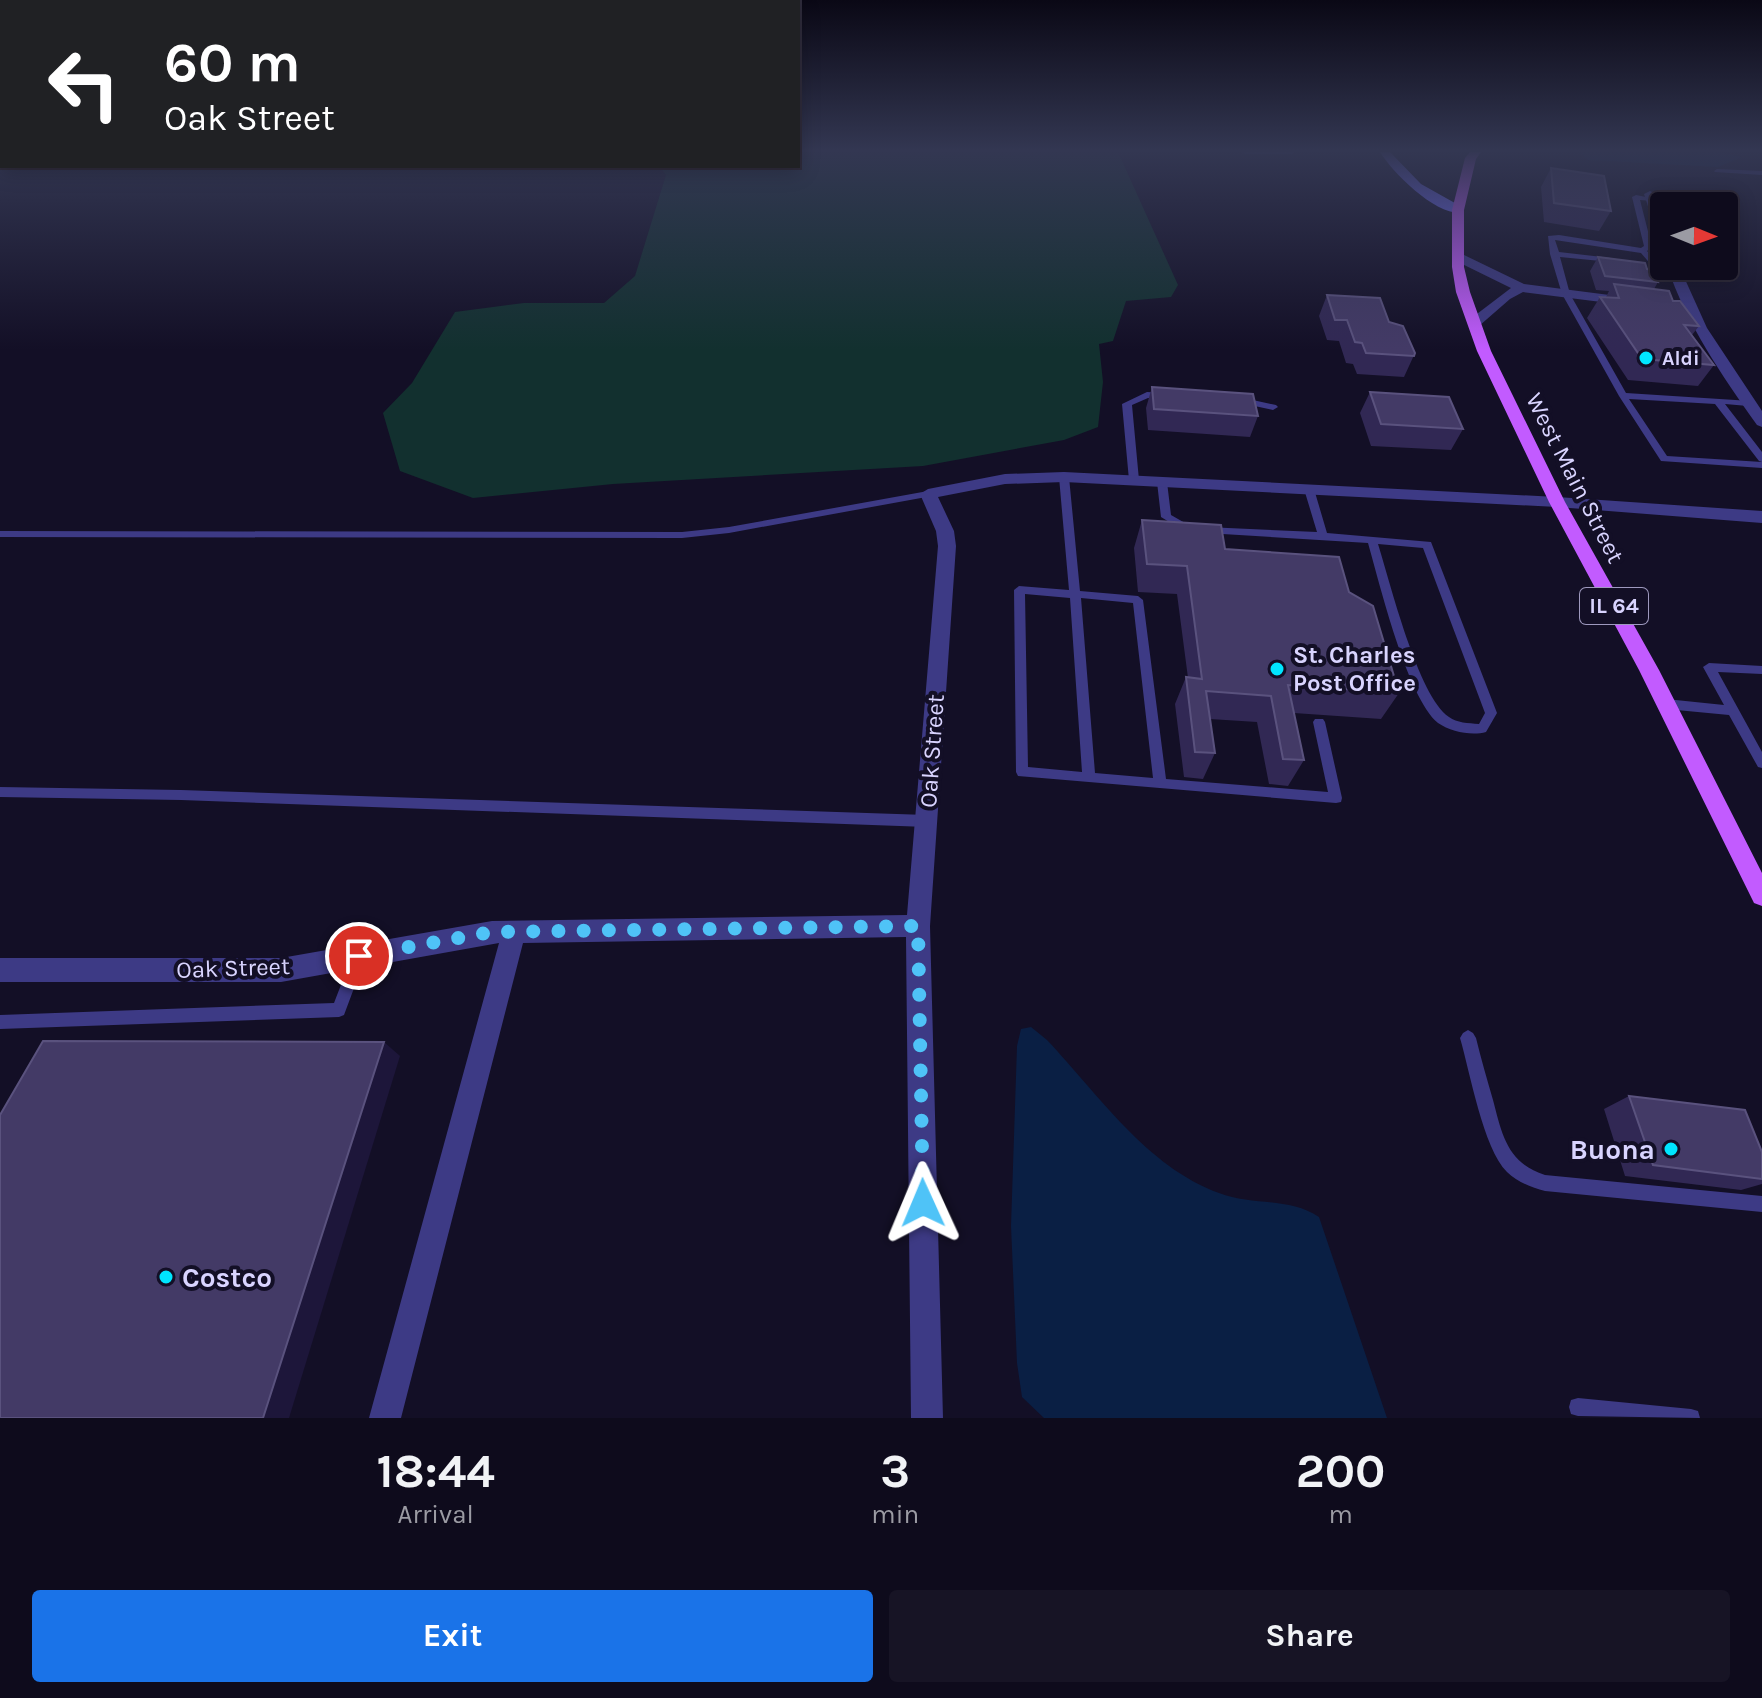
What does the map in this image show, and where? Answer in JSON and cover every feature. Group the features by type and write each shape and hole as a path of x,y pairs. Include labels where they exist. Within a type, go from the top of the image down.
{"main road":[{"name":"West Main Street","path":"1458,218 1458,257 1463,292 1484,351 1557,502 1754,863 1762,896"}],"street":[{"path":"1458,257 1521,288 1643,303"},
{"path":"1672,280 1681,308 1762,422"},
{"path":"1474,323 1505,296 1521,288"},
{"path":"928,494 1005,479 1064,477 1557,502 1762,517"},
{"name":"Oak Street","path":"0,970 281,970 492,932 918,926 947,546 945,531 928,494"},
{"path":"918,926 927,1418"},
{"path":"385,1418 514,932"}],"lane":[{"path":"1641,218 1648,247 1643,251"},
{"path":"1650,255 1643,251 1553,237 1554,254 1566,294 1623,396 1664,459 1762,465"},
{"path":"1554,254 1627,261"},
{"path":"1641,263 1650,264"},
{"path":"1134,480 1127,404 1147,395 1175,397"},
{"path":"1623,396 1748,403"},
{"path":"1231,400 1273,407"},
{"path":"1718,401 1762,459"},
{"path":"1064,477 1089,778"},
{"path":"1162,482 1166,517 1184,528 1323,536 1372,540 1427,545 1491,713 1482,729 1456,727 1438,716 1422,694 1372,540"},
{"path":"1309,489 1323,536"},
{"path":"0,534 682,535 729,530 928,494"},
{"path":"1160,783 1138,600 1019,590 1022,772 1336,798 1319,722"},
{"path":"1762,670 1709,667 1762,763"},
{"path":"1666,704 1733,711"},
{"path":"0,792 181,795 927,821"},
{"path":"0,1022 339,1010 359,956"},
{"path":"1468,1038 1496,1141 1502,1155 1527,1178 1545,1183 1762,1204"},
{"path":"1578,1407 1691,1418"}],"green space":[{"path":"653,218 1148,218 1178,285 1171,297 1126,301 1113,341 1099,344 1103,382 1098,427 1064,440 923,466 613,484 473,498 400,471 383,413 412,383 455,312 524,303 604,303 635,276"}],"water":[{"path":"1031,1027 1047,1040 1125,1127 1169,1166 1219,1193 1283,1204 1319,1217 1387,1418 1044,1418 1022,1397 1017,1363 1011,1226 1017,1046 1021,1029"}],"building":[{"path":"1598,257 1645,263 1650,270 1650,280 1658,282 1605,276"},
{"path":"1614,284 1669,291 1673,301 1680,301 1699,326 1684,325 1714,365 1642,359 1600,297 1619,298"},
{"path":"1327,295 1380,298 1389,322 1403,326 1414,356 1366,353 1362,343 1355,342 1347,320 1335,320"},
{"path":"1152,387 1253,394 1258,416 1154,409"},
{"path":"1370,392 1449,397 1463,429 1381,424"},
{"name":"St. Charles Post Office","path":"1142,520 1221,525 1225,549 1339,557 1349,592 1373,606 1399,693 1288,685 1304,760 1283,759 1271,696 1206,691 1215,753 1195,752 1186,677 1202,679 1187,566 1147,564"},
{"name":"Costco","path":"43,1041 384,1042 263,1418 0,1418 0,1115"},
{"path":"1629,1096 1745,1110 1762,1152 1762,1179 1653,1165"}],"place":[{"name":"Aldi","path":"1646,358"},
{"name":"St. Charles Post Office","path":"1277,669"},
{"name":"Buona","path":"1671,1149"},
{"name":"Costco","path":"166,1277"}],"route":[{"path":"359,956 492,932 918,926 923,1203"}]}
